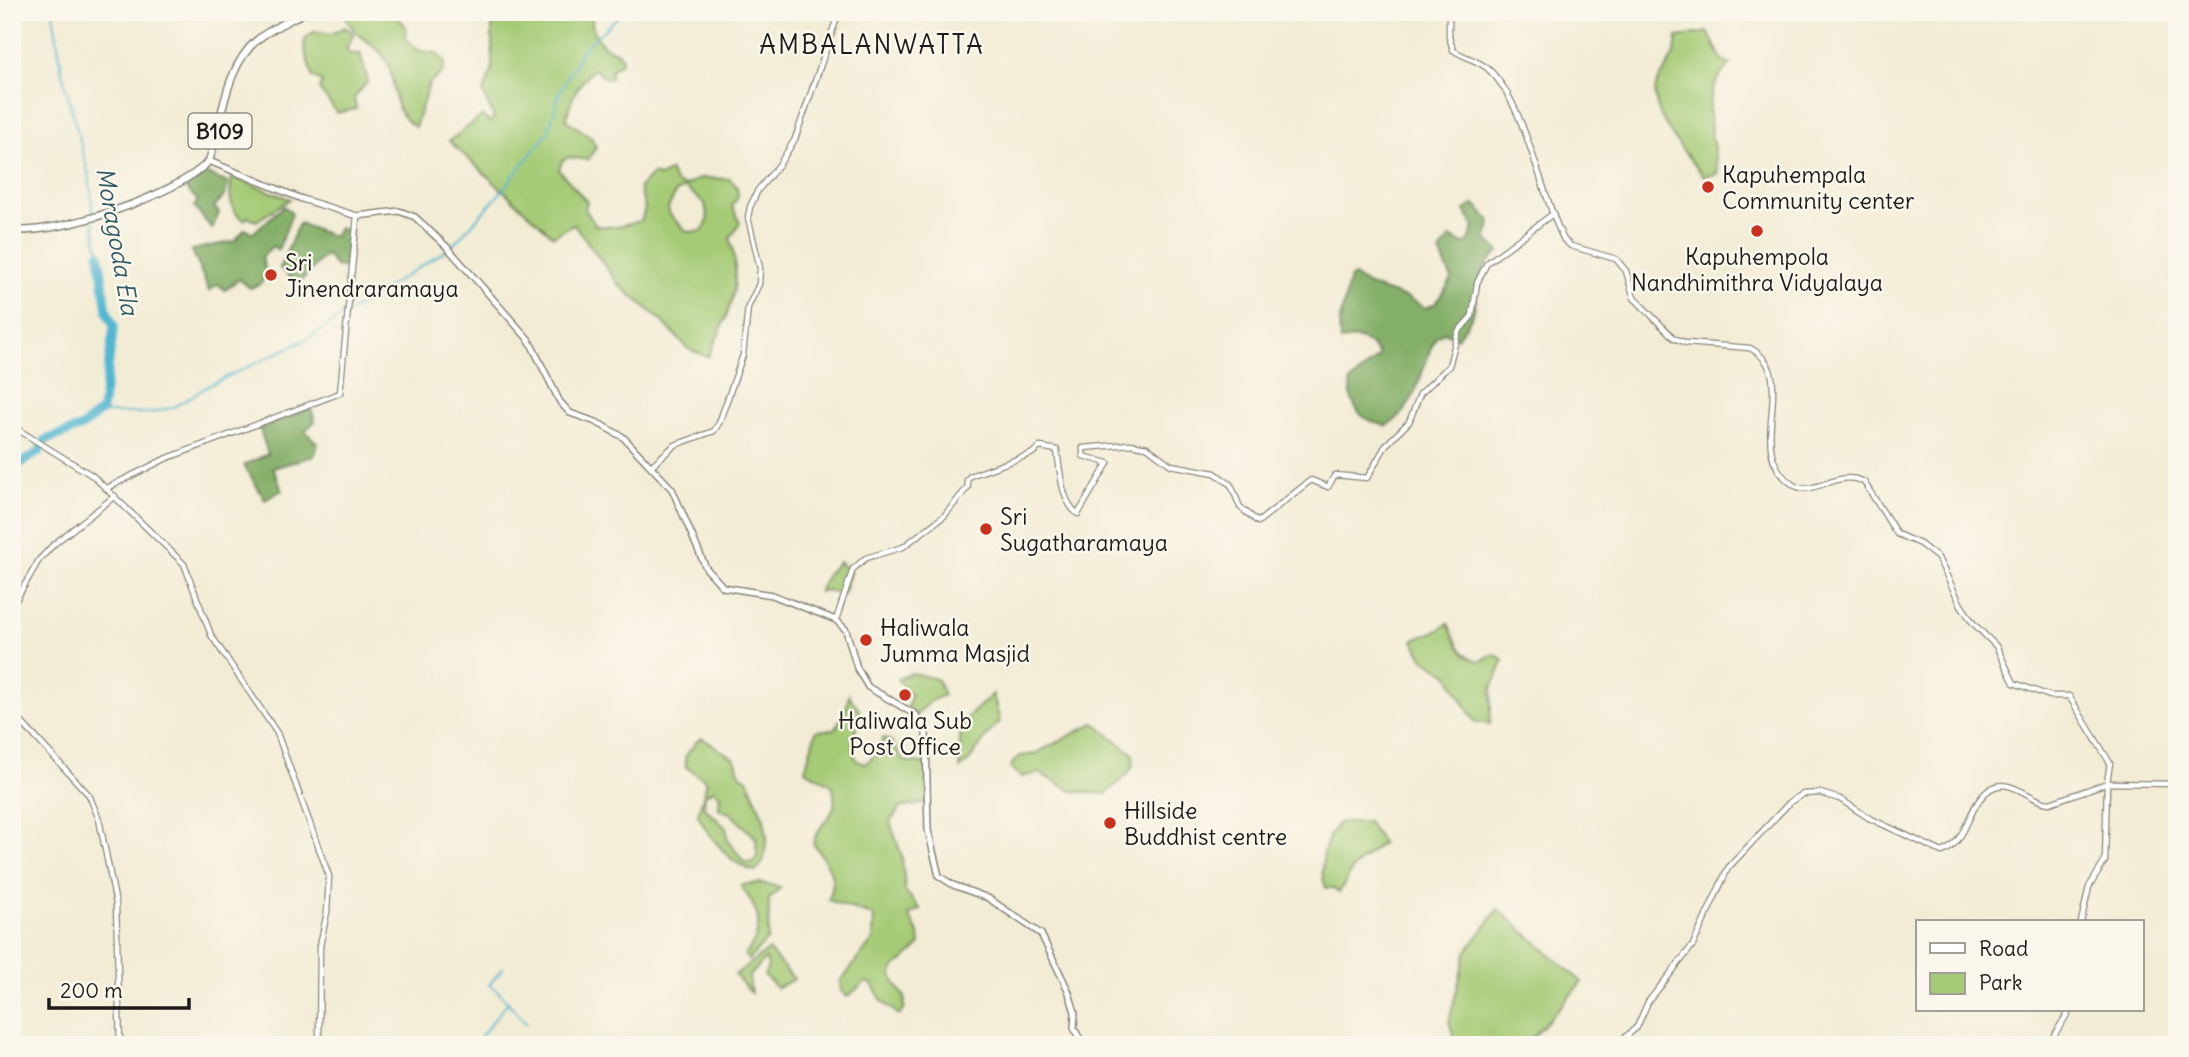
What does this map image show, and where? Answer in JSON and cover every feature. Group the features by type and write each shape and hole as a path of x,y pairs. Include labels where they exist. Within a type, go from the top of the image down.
{"main road":[{"name":"B109","path":"12,230 31,231 99,216 177,186 209,161 233,77 242,56 268,32 304,12"},
{"path":"209,161 302,199 357,216 399,211 415,217 448,248 529,340 560,402 570,413 596,422 622,437 671,489 706,568 723,587 772,595 836,620 848,635 857,668 868,687 916,715 926,733 928,830 939,876 953,885 988,898 1041,934 1068,990 1075,1012 1074,1028 1083,1045"}],"street":[{"path":"651,466 675,444 714,431 718,425 743,355 748,307 759,284 760,268 748,217 750,207 758,190 779,165 795,139 839,12"},
{"path":"1449,12 1449,36 1453,50 1485,66 1500,84 1513,107 1558,228 1571,246 1622,263 1634,298 1674,338 1686,343 1750,348 1764,359 1773,384 1769,452 1782,474 1799,488 1809,489 1836,478 1856,478 1864,482 1897,534 1920,544 1938,558 1961,605 1973,623 1996,646 2014,683 2050,696 2069,696 2110,763 2106,783 2105,861 2089,887 2081,920"},
{"path":"836,620 853,569 866,558 903,547 944,516 968,487 967,480 970,476 1031,454 1040,447 1057,450 1062,485 1077,514 1107,468 1106,461 1083,456 1083,448 1130,444 1147,447 1171,465 1215,473 1231,485 1240,507 1258,522 1311,480 1328,487 1335,475 1367,478 1385,445 1409,422 1420,394 1449,366 1458,332 1472,316 1477,283 1486,263 1554,213"},
{"path":"107,488 164,459 340,393 357,216"},
{"path":"12,426 33,436 107,488 184,564 211,635 277,733 329,876 327,912 320,946 319,1045"},
{"path":"12,607 39,560 54,544 115,496"},
{"path":"12,712 89,795 99,819 116,904 120,1045"},
{"path":"1616,1045 1637,1027 1648,1002 1693,945 1728,868 1790,802 1803,794 1820,793 1840,799 1869,818 1942,852 1954,846 1980,798 1992,789 2015,786 2050,803 2106,783 2177,784"},
{"path":"2048,1045 2069,1012"}],"green space":[{"path":"344,12 394,12 406,27 405,38 420,51 436,53 445,61 443,72 429,84 415,127 400,112 386,60 358,34"},
{"path":"489,12 594,12 592,25 597,37 622,58 621,63 611,70 611,78 606,79 594,69 588,75 576,92 566,120 591,137 596,147 588,160 569,157 562,161 559,170 587,202 585,209 596,226 617,227 641,221 645,208 639,187 653,174 660,177 670,171 676,183 685,186 700,178 730,179 737,187 738,197 732,206 740,223 730,239 735,272 732,300 708,357 688,349 662,321 619,285 574,224 553,236 449,141 482,116 490,122 494,117 483,93 492,70 492,19","holes":["685,188 705,203 708,221 702,231 687,232 670,215 668,208 676,192"]},
{"path":"345,27 354,34 346,49 351,55 360,53 368,81 354,98 356,109 337,113 319,89 322,82 313,77 304,48 305,39 315,31 332,34"},
{"path":"1708,32 1722,60 1731,64 1720,75 1710,101 1709,115 1718,174 1704,176 1669,131 1657,105 1655,93 1673,55 1677,37"},
{"path":"205,173 228,183 225,195 214,207 219,213 212,229 194,206 198,201 185,187"},
{"path":"232,177 290,199 256,221 248,217 244,220 232,206"},
{"path":"1475,204 1490,221 1487,239 1499,252 1492,257 1483,272 1472,317 1457,338 1444,332 1436,337 1412,398 1397,419 1386,426 1363,417 1352,399 1350,382 1379,356 1372,346 1362,340 1340,341 1339,324 1350,277 1354,276 1362,282 1407,298 1425,308 1435,304 1452,279 1440,252 1450,237 1463,244 1468,243 1474,227 1465,210"},
{"path":"284,206 292,214 278,250 272,246 262,258 267,275 260,284 250,288 239,279 225,290 218,284 209,291 192,250 235,241 245,229 253,233"},
{"path":"299,223 334,237 339,228 351,231 346,268 335,266 326,254 298,284 280,268"},
{"path":"311,408 315,421 305,431 318,444 314,456 273,468 282,490 265,500 244,465 268,454 260,429"},
{"path":"839,562 850,572 843,595 826,590 819,592 828,573"},
{"path":"1448,623 1460,648 1469,657 1481,661 1494,654 1504,660 1492,688 1490,724 1475,722 1447,673 1424,659 1413,640 1441,629"},
{"path":"912,673 937,679 944,695 932,700 916,715 907,709 911,695 897,679"},
{"path":"993,694 1000,722 960,769 960,724"},
{"path":"849,695 861,713 852,744 856,760 865,764 877,753 883,738 891,741 904,761 928,764 928,802 900,808 890,822 902,857 905,891 920,909 909,915 919,935 920,944 892,972 905,997 904,1010 899,1015 883,1002 872,984 865,982 847,997 841,991 840,982 873,940 874,916 828,900 833,884 832,877 827,863 813,843 832,811 834,796 832,785 805,770 816,731 835,729 846,710"},
{"path":"1094,723 1133,754 1132,767 1126,777 1106,794 1072,791 1039,773 1021,777 1011,768 1020,756 1035,754"},
{"path":"702,738 735,759 740,774 748,780 764,819 767,837 763,862 756,871 747,869 730,857 714,840 698,815 707,781 686,767 685,757","holes":["714,790 720,796 719,809 730,813 756,838 757,856 753,862 745,863 728,841 726,828 704,807 705,794"]},
{"path":"1340,822 1368,822 1382,843 1353,868 1339,893 1333,888 1326,888 1323,862 1326,844"},
{"path":"759,883 781,887 769,899 768,939 748,960 745,955 756,936 758,919 752,903 740,885"},
{"path":"1498,909 1582,982 1526,1045 1457,1045 1449,1022 1466,952"},
{"path":"768,950 794,979 777,988 764,975 768,967 766,958 749,976 751,993 735,975"}],"waterway":[{"name":"Moragoda Ela","path":"53,12 62,72 89,176 93,213"},
{"path":"451,247 496,198 549,131 559,93 583,49 623,12"},
{"name":"Moragoda Ela","path":"93,219 99,254"},
{"path":"98,413 151,413 174,407 208,386 307,339 446,250"},
{"name":"Moragoda Ela","path":"12,469 39,452 45,440 82,427 102,410 114,326 107,311 99,254"},
{"path":"503,968 489,985 496,989 526,1023"},
{"path":"474,1045 507,1003"}],"place":[{"name":"Kapuhempala Community center","path":"1708,187"},
{"name":"Kapuhempola Nandhimithra Vidyalaya","path":"1757,231"},
{"name":"Sri Jinendraramaya","path":"271,275"},
{"name":"Sri Sugatharamaya","path":"986,529"},
{"name":"Haliwala Jumma Masjid","path":"866,640"},
{"name":"Haliwala Sub Post Office","path":"905,695"},
{"name":"Hillside Buddhist centre","path":"1110,823"}],"district":[{"name":"AMBALANWATTA","path":"872,44"}]}
